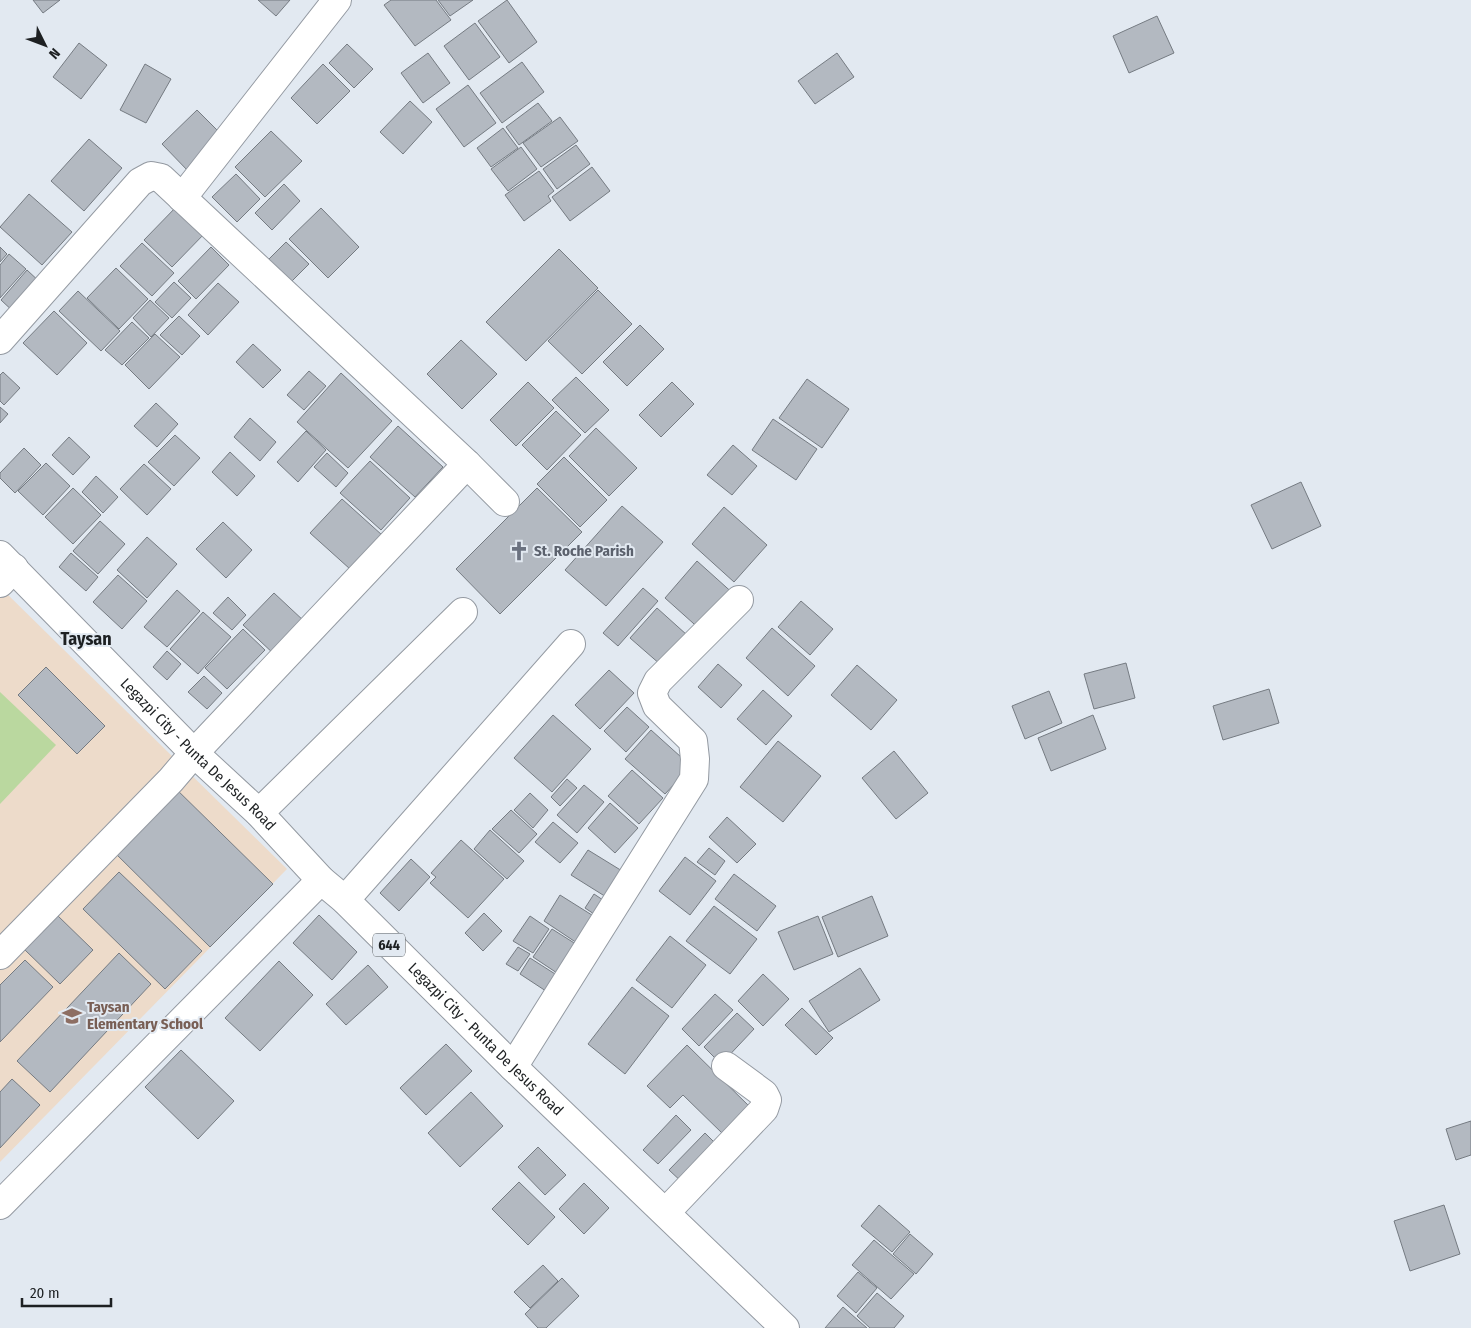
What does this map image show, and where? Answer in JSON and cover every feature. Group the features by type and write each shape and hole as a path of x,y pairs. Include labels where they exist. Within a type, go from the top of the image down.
{"street":[{"path":"182,198 337,0"},
{"path":"0,340 140,182 151,176 161,178 467,464 505,502"},
{"path":"0,955 171,780 194,753 467,464"},
{"name":"Legazpi City - Punta De Jesus Road","path":"5,569 194,753 259,813 321,880 344,900 513,1067 785,1328"},
{"path":"513,1067 694,779 695,759 693,741 656,706 652,693 658,681 739,600"},
{"path":"259,813 463,612"},
{"path":"344,900 571,644"},
{"path":"0,1206 321,880"},
{"path":"666,1212 764,1109 767,1100 764,1094 726,1066"}],"shaded area":[{"name":"Taysan Elementary School","path":"0,587 287,869 0,1162"}],"green space":[{"path":"0,692 56,745 0,804"}],"building":[{"path":"33,0 60,0 43,13"},
{"path":"258,0 290,0 276,16"},
{"path":"391,0 436,0 451,20 415,46 384,5"},
{"path":"438,0 473,0 450,16"},
{"path":"507,0 537,42 509,63 478,21"},
{"path":"1157,16 1174,53 1129,73 1113,36"},
{"path":"475,23 500,57 469,80 444,46"},
{"path":"79,43 107,65 81,99 53,77"},
{"path":"347,44 373,69 354,88 329,63"},
{"path":"428,53 450,83 423,103 401,73"},
{"path":"837,53 854,77 815,104 798,81"},
{"path":"522,62 544,92 502,123 480,93"},
{"path":"145,64 171,79 146,123 120,110"},
{"path":"323,64 350,91 317,124 291,98"},
{"path":"468,85 496,123 464,147 436,109"},
{"path":"410,101 432,122 403,154 380,132"},
{"path":"538,103 552,121 519,145 506,127"},
{"path":"197,110 224,137 189,172 162,144"},
{"path":"560,117 578,141 541,167 523,143"},
{"path":"503,128 518,148 491,167 477,148"},
{"path":"271,131 302,161 265,197 235,167"},
{"path":"89,139 122,168 84,211 51,181"},
{"path":"576,145 590,164 557,189 543,169"},
{"path":"521,147 537,169 508,191 491,169"},
{"path":"592,167 610,191 570,221 552,197"},
{"path":"539,171 554,191 548,196 551,201 524,221 505,195"},
{"path":"236,174 260,199 237,222 212,197"},
{"path":"284,184 300,201 272,230 255,213"},
{"path":"29,194 72,232 42,265 0,227"},
{"path":"179,204 207,231 172,267 144,240"},
{"path":"321,208 359,247 328,278 289,239"},
{"path":"286,242 309,264 287,286 265,263"},
{"path":"142,243 174,273 152,296 120,266"},
{"path":"0,247 7,254 0,262"},
{"path":"211,247 229,265 196,299 178,281"},
{"path":"559,249 598,288 526,361 486,322"},
{"path":"9,254 26,269 0,298 0,265"},
{"path":"116,268 148,299 119,329 87,298"},
{"path":"27,270 42,284 16,314 1,300"},
{"path":"174,282 191,298 172,318 155,302"},
{"path":"218,283 239,302 208,335 188,315"},
{"path":"598,290 632,324 582,374 548,341"},
{"path":"78,291 120,331 101,351 59,311"},
{"path":"150,300 169,318 151,337 133,318"},
{"path":"54,311 87,343 57,375 23,343"},
{"path":"179,316 200,336 182,355 160,335"},
{"path":"132,322 149,338 122,365 105,350"},
{"path":"640,325 664,349 627,386 603,362"},
{"path":"155,334 180,357 149,389 125,365"},
{"path":"461,340 497,374 462,409 427,374"},
{"path":"253,344 281,370 263,388 236,362"},
{"path":"309,371 326,386 304,410 287,395"},
{"path":"3,372 20,388 4,405 0,401 0,375"},
{"path":"341,373 392,421 348,468 297,422"},
{"path":"576,377 609,410 585,433 552,400"},
{"path":"807,379 849,409 822,448 779,418"},
{"path":"528,382 554,408 516,446 490,420"},
{"path":"672,382 694,404 661,437 639,415"},
{"path":"156,403 178,424 157,447 134,426"},
{"path":"0,407 8,414 0,423"},
{"path":"556,411 581,435 547,470 522,445"},
{"path":"250,418 276,442 260,461 234,437"},
{"path":"773,419 817,449 796,480 752,450"},
{"path":"398,426 443,467 415,497 370,457"},
{"path":"596,428 637,468 609,496 569,456"},
{"path":"306,431 326,450 298,482 277,462"},
{"path":"175,435 200,458 174,486 148,462"},
{"path":"69,437 90,457 73,475 52,455"},
{"path":"733,445 757,466 732,495 707,475"},
{"path":"24,448 41,465 15,493 0,478 0,473"},
{"path":"230,452 255,476 237,496 212,472"},
{"path":"327,453 348,473 336,487 314,467"},
{"path":"564,457 607,500 580,527 537,484"},
{"path":"370,461 410,498 381,530 340,493"},
{"path":"46,463 70,486 43,515 18,491"},
{"path":"144,464 171,489 147,515 120,489"},
{"path":"96,476 118,497 103,513 82,492"},
{"path":"1301,482 1321,526 1272,549 1251,505"},
{"path":"73,488 101,515 73,544 45,517"},
{"name":"St. Roche Parish","path":"537,488 582,532 500,614 456,569"},
{"path":"342,499 382,535 350,569 310,533"},
{"path":"622,506 663,542 606,606 565,570"},
{"path":"724,507 767,545 734,582 692,544"},
{"path":"100,521 125,544 98,574 73,551"},
{"path":"223,522 252,550 226,578 196,549"},
{"path":"147,537 177,564 147,598 117,570"},
{"path":"71,553 98,577 86,591 59,567"},
{"path":"697,561 736,596 703,632 665,598"},
{"path":"118,575 147,601 122,629 93,602"},
{"path":"643,588 658,601 618,646 603,633"},
{"path":"177,590 200,611 167,647 144,627"},
{"path":"274,593 305,622 275,655 243,625"},
{"path":"228,597 246,615 232,630 213,613"},
{"path":"801,601 833,629 810,655 778,627"},
{"path":"657,608 687,635 661,665 630,638"},
{"path":"203,612 231,637 198,674 170,649"},
{"path":"772,628 815,666 788,696 746,658"},
{"path":"243,629 265,650 227,689 205,668"},
{"path":"167,651 181,664 167,680 153,667"},
{"path":"1126,663 1135,698 1094,709 1084,674"},
{"path":"718,664 742,685 721,708 698,687"},
{"path":"857,665 897,700 871,730 831,695"},
{"path":"46,667 105,726 77,754 18,695"},
{"path":"609,670 634,693 600,729 575,705"},
{"path":"204,676 222,693 207,709 188,692"},
{"path":"1269,689 1279,723 1223,740 1213,706"},
{"path":"763,690 792,716 766,745 737,719"},
{"path":"1049,691 1062,723 1025,739 1012,706"},
{"path":"627,707 649,727 626,752 604,731"},
{"path":"553,715 591,749 552,792 514,758"},
{"path":"1093,715 1106,749 1051,771 1038,738"},
{"path":"651,730 691,766 665,794 625,759"},
{"path":"778,741 821,776 783,822 740,787"},
{"path":"894,751 928,793 896,819 862,778"},
{"path":"632,770 663,798 639,824 608,796"},
{"path":"567,779 577,788 560,806 551,797"},
{"path":"170,783 273,884 210,947 108,846"},
{"path":"584,785 604,802 577,833 557,815"},
{"path":"530,793 548,810 533,828 514,810"},
{"path":"610,803 638,828 615,853 588,828"},
{"path":"511,810 537,834 519,853 492,829"},
{"path":"727,817 756,844 737,863 709,837"},
{"path":"553,822 578,843 560,863 535,842"},
{"path":"490,830 524,861 507,879 474,849"},
{"path":"461,840 504,879 468,918 430,883 436,877 431,873"},
{"path":"709,848 725,861 715,875 697,862"},
{"path":"588,850 627,874 611,900 571,875"},
{"path":"685,857 716,881 690,915 659,891"},
{"path":"411,859 430,877 399,911 380,893"},
{"path":"119,872 202,951 165,989 83,909"},
{"path":"734,874 776,906 757,931 715,899"},
{"path":"594,894 612,906 603,920 585,908"},
{"path":"560,895 603,922 586,949 544,921"},
{"path":"872,896 888,936 838,957 822,917"},
{"path":"714,906 757,939 730,974 686,941"},
{"path":"484,913 502,931 483,951 465,933"},
{"path":"57,915 93,950 60,984 24,949"},
{"path":"319,915 357,952 332,980 293,943"},
{"path":"530,916 549,929 533,953 513,941"},
{"path":"818,916 833,954 794,970 778,932"},
{"path":"552,929 579,946 560,975 533,957"},
{"path":"670,936 706,965 672,1008 636,980"},
{"path":"518,947 530,954 518,971 506,964"},
{"path":"119,953 151,984 50,1092 17,1061"},
{"path":"530,958 563,979 552,995 520,974"},
{"path":"25,960 53,987 0,1042 0,985"},
{"path":"279,961 313,995 260,1051 225,1018"},
{"path":"368,965 388,987 346,1025 326,1004"},
{"path":"860,968 880,1000 829,1032 809,1001"},
{"path":"763,974 789,999 763,1026 738,1001"},
{"path":"632,987 669,1016 625,1074 588,1044"},
{"path":"715,994 733,1010 699,1046 682,1029"},
{"path":"802,1008 833,1038 816,1055 785,1025"},
{"path":"737,1013 754,1029 721,1064 704,1047"},
{"path":"446,1044 472,1071 426,1115 400,1088"},
{"path":"687,1045 751,1108 724,1135 683,1095 670,1108 647,1086"},
{"path":"181,1050 234,1101 198,1139 145,1087"},
{"path":"12,1079 40,1105 0,1148 0,1092"},
{"path":"471,1092 503,1126 460,1167 428,1133"},
{"path":"676,1115 691,1130 658,1164 643,1150"},
{"path":"1471,1121 1471,1155 1456,1160 1446,1129"},
{"path":"705,1133 719,1147 684,1184 669,1170"},
{"path":"538,1147 566,1175 545,1195 518,1167"},
{"path":"519,1182 555,1217 528,1245 492,1209"},
{"path":"584,1183 609,1208 584,1234 559,1209"},
{"path":"879,1205 910,1232 892,1252 861,1226"},
{"path":"1444,1205 1460,1254 1410,1271 1394,1221"},
{"path":"910,1234 933,1254 916,1274 893,1254"},
{"path":"874,1240 914,1274 891,1299 852,1265"},
{"path":"543,1265 558,1281 530,1308 514,1292"},
{"path":"858,1272 877,1288 856,1313 837,1296"},
{"path":"562,1278 579,1296 546,1328 538,1328 525,1314"},
{"path":"877,1293 904,1316 894,1328 870,1328 857,1316"},
{"path":"843,1307 867,1328 825,1328"}],"place":[{"name":"St. Roche Parish","path":"519,551"},
{"name":"Taysan Elementary School","path":"72,1016"}],"district":[{"name":"Taysan","path":"86,639"}]}
